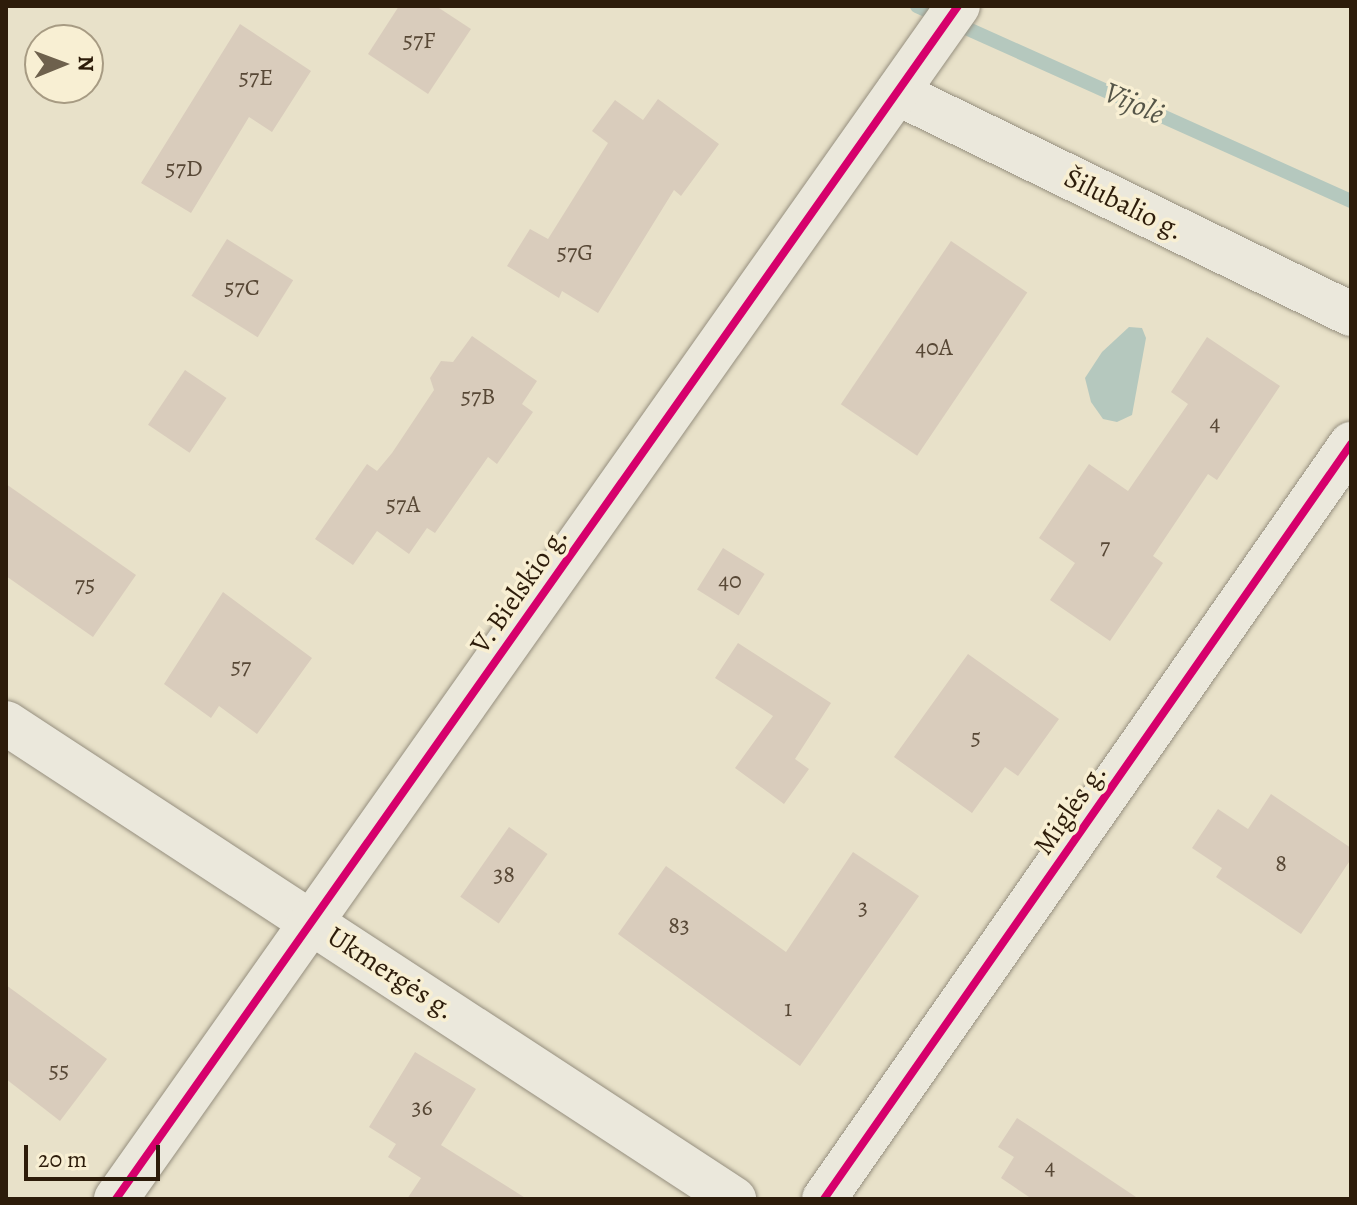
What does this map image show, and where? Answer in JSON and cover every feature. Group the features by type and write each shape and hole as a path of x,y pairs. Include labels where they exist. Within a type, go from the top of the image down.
{"street":[{"name":"V. Bielskio g.","path":"116,1199 958,6"},
{"name":"Šilubalio g.","path":"897,93 1351,314"},
{"name":"Miglės g.","path":"824,1199 1351,444"},
{"name":"Ukmergės g.","path":"6,723 734,1199"}],"shaded area":[{"path":"1129,327 1142,328 1146,338 1132,415 1117,422 1103,419 1091,402 1085,378 1102,352"}],"building":[{"path":"399,6 436,6 471,29 428,94 368,54"},
{"path":"240,24 311,71 272,132 249,117 191,213 141,183"},
{"path":"658,99 719,144 681,196 674,190 598,313 562,291 559,298 507,266 530,229 548,239 608,143 592,131 615,100 643,120"},
{"path":"227,239 293,280 258,337 191,296"},
{"path":"951,241 1027,292 917,456 841,404"},
{"path":"472,336 537,381 522,404 533,412 497,464 488,457 435,533 427,528 409,554 377,531 353,565 315,539 367,464 377,471 392,453 434,390 430,378 441,361 453,362"},
{"path":"1207,337 1280,386 1217,480 1208,474 1153,556 1163,563 1110,641 1050,600 1075,563 1039,538 1089,464 1128,491 1188,404 1171,392"},
{"path":"185,370 226,398 190,453 148,425"},
{"path":"6,484 136,575 93,637 6,576"},
{"path":"723,548 765,574 739,616 697,590"},
{"path":"223,592 312,658 257,734 219,706 211,718 164,684"},
{"path":"738,643 831,703 795,759 809,769 784,804 735,768 773,716 715,678"},
{"path":"968,654 1059,719 1018,776 1005,767 972,813 894,757"},
{"path":"1271,794 1351,848 1351,859 1301,934 1216,877 1222,868 1192,848 1218,809 1248,829"},
{"path":"509,827 548,854 499,924 460,897"},
{"path":"853,852 919,896 800,1066 618,934 666,866 786,952"},
{"path":"6,985 107,1059 60,1121 6,1079"},
{"path":"415,1052 476,1089 441,1145 527,1199 407,1199 421,1178 388,1157 396,1144 369,1127"},
{"path":"1017,1118 1139,1199 1032,1199 1001,1178 1014,1157 998,1147"}],"waterway":[{"name":"Vijolė","path":"917,6 1351,201"}],"cycle path":[{"path":"116,1199 958,6"},
{"path":"824,1199 1351,444"}]}
